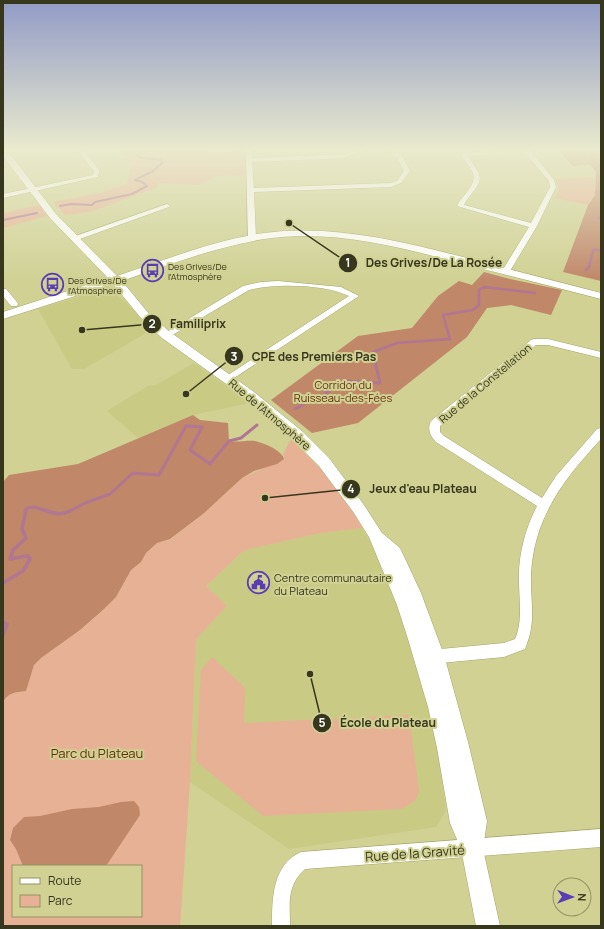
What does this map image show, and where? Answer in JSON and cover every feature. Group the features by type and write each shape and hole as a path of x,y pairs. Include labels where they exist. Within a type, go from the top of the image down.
{"street":[{"path":"3,196 16,193"},
{"name":"Rue de l'Atmosphère","path":"35,193 53,216 112,276 145,316 166,335 250,395 298,436 324,462 347,492 374,534 394,553 413,593 429,657 437,707 447,748 461,823 472,849 488,926"},
{"path":"250,193 251,235"},
{"path":"469,193 460,206 533,226"},
{"path":"508,268 533,226 550,193"},
{"path":"74,238 166,206"},
{"path":"3,316 16,308 112,276 251,235 308,234 365,238 601,287"},
{"path":"508,268 601,296"},
{"path":"166,335 246,288 261,284 278,283 330,287 340,289 355,296 228,379"},
{"path":"3,291 16,308"},
{"path":"3,309 16,308"},
{"name":"Rue de la Constellation","path":"544,505 440,439 436,435 434,429 435,424 534,342 548,342 601,355"},
{"path":"429,657 504,650 520,644 525,636 527,627 524,592 527,555 535,520 550,492 601,432"},
{"name":"Rue de la Gravité","path":"281,926 281,896 284,879 291,868 301,861 601,838"}],"shaded area":[{"path":"109,288 155,328 84,369 72,369 38,309"},
{"path":"194,363 250,403 193,415 138,438 107,411 148,386 156,385"},
{"path":"362,528 390,576 430,693 446,811 436,827 289,849 190,782 196,638 227,606 206,586 242,552 249,549 321,533"}],"green space":[{"path":"98,193 141,193 90,212 65,215 53,202"},
{"path":"557,193 595,193 588,205 555,198"},
{"path":"595,193 601,193 601,281 563,272 588,205"},
{"path":"39,205 47,216 3,228 3,213"},
{"name":"Corridor du Ruisseau-des-Fées","path":"484,272 562,290 551,315 511,305 487,308 467,337 358,423 312,433 271,400 358,336 412,328 438,296 459,281 472,285"},
{"path":"193,415 200,420 228,423 229,441 255,441 262,443 270,446 280,453 284,459 277,464 254,471 242,478 203,514 170,539 157,543 146,553 141,562 131,570 116,597 104,609 80,630 41,658 34,665 26,691 12,694 3,702 3,482 9,475 78,464"},
{"name":"Parc du Plateau","path":"291,439 330,478 343,495 362,528 321,533 249,549 242,552 206,586 227,606 196,639 190,782 180,926 3,926 3,702 12,694 26,691 34,665 41,658 80,630 104,609 116,597 131,570 141,562 146,553 157,543 171,539 203,514 242,478 284,459 283,454"},
{"path":"212,657 245,688 244,723 409,715 419,792 415,801 401,809 263,816 196,761 201,670"},
{"path":"134,801 139,807 140,815 107,865 23,865 16,849 10,840 13,828 24,817 40,816 72,809 99,807 121,802"}],"waterway":[{"path":"60,206 71,204 92,205 95,202 133,193"},
{"path":"3,220 37,213"},
{"path":"601,216 598,218 601,220"},
{"path":"586,270 589,267 593,250 601,250"},
{"path":"376,363 373,352 397,343 450,339 443,315 473,310 479,305 479,290 484,287 535,293"},
{"path":"295,409 309,401 318,400 330,390 346,381 380,383 375,362"},
{"path":"71,510 85,503 110,494 133,473 159,475 186,426 202,427 190,450 210,464 229,441 241,438 257,425"},
{"path":"25,511 27,508 34,507 45,510"},
{"path":"3,583 23,571 30,559 28,556 10,559 13,550 26,538 22,529 26,510"},
{"path":"45,510 58,514 71,510"},
{"path":"3,622 7,624 3,635"}],"place":[{"name":"Des Grives/De La Rosée","path":"289,223"},
{"name":"Des Grives/De l'Atmosphère","path":"153,271"},
{"name":"Des Grives/De l'Atmosphere","path":"52,285"},
{"name":"Familiprix","path":"82,330"},
{"name":"CPE des Premiers Pas","path":"186,394"},
{"name":"Jeux d'eau Plateau","path":"265,498"},
{"name":"Centre communautaire du Plateau","path":"258,583"},
{"name":"École du Plateau","path":"310,674"}]}
